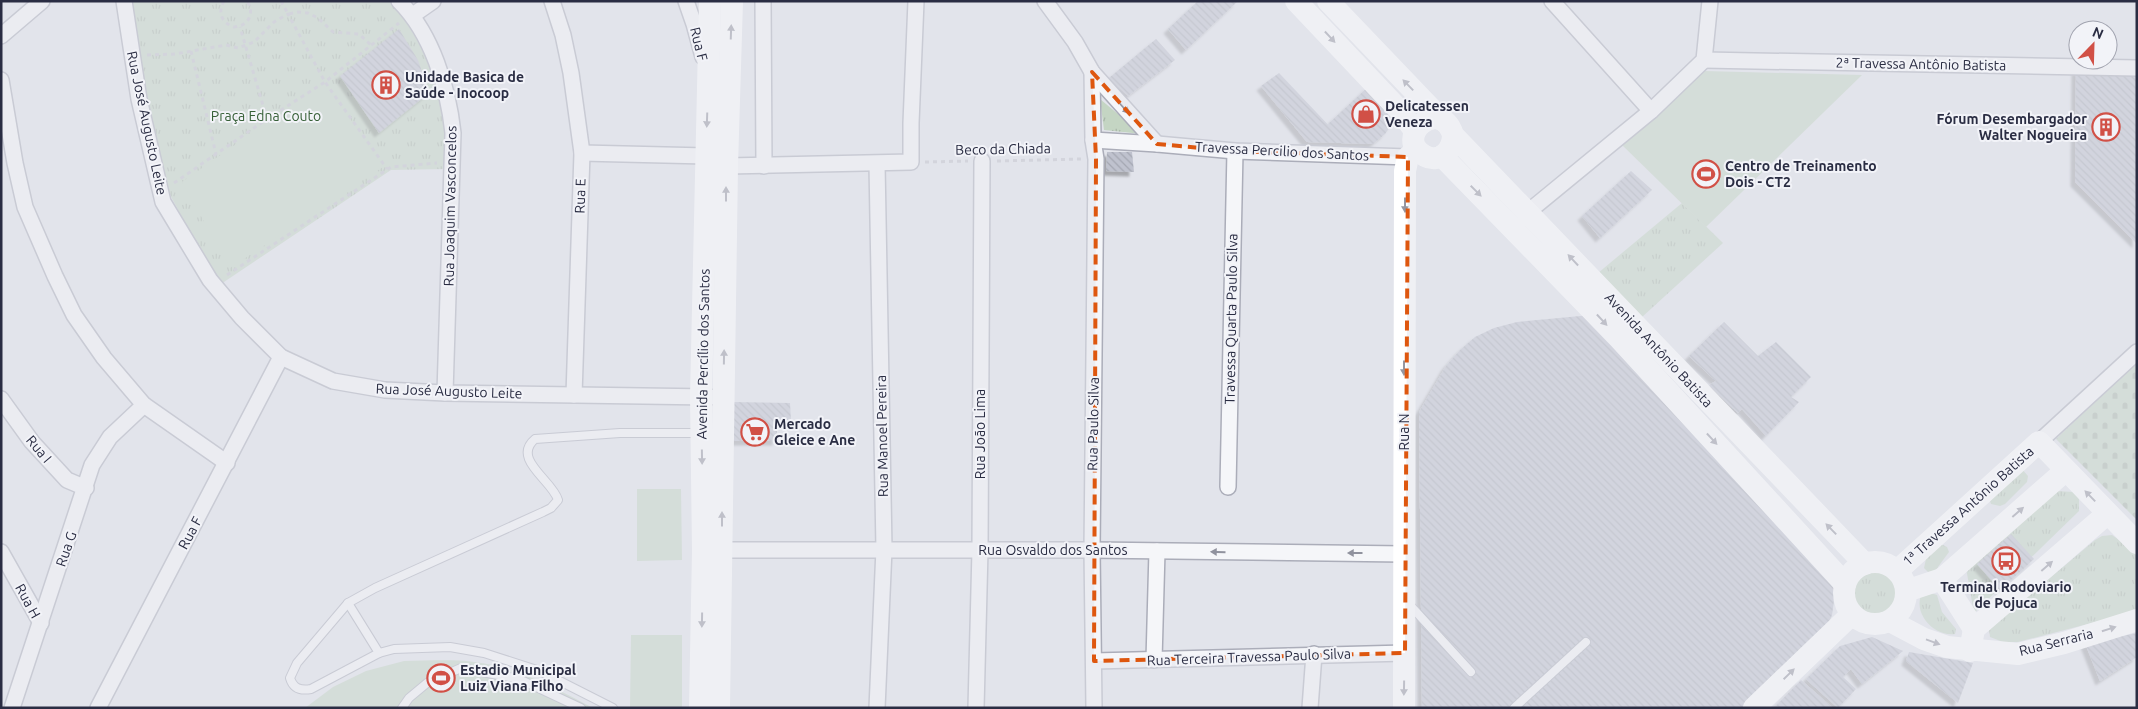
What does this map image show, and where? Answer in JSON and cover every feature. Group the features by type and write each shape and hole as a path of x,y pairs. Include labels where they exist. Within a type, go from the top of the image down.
{"street":[{"path":"1,36 42,1"},
{"name":"Rua José Augusto Leite","path":"124,1 139,99 163,202 210,280 242,318 281,357 333,381 385,390 445,393 712,397"},
{"name":"Rua Joaquim Vasconcelos","path":"399,1 413,15 440,70 450,104 453,133 445,393"},
{"path":"413,15 433,1"},
{"name":"Rua E","path":"552,1 563,35 571,73 582,153 574,395"},
{"name":"Rua F","path":"686,1 719,88"},
{"name":"Avenida Percílio dos Santos","path":"700,708 713,550 702,433 712,397 726,166 710,1"},
{"name":"Avenida Percílio dos Santos","path":"719,708 713,550 712,397 706,156 719,88 732,1"},
{"path":"763,1 764,166"},
{"path":"726,166 912,162 911,123 916,1"},
{"name":"Rua Paulo Silva","path":"1045,1 1075,42 1092,72 1157,144"},
{"path":"1296,1 1401,112 1413,146 1428,157 1442,156 1451,148 1448,128 1430,119 1424,121 1413,146"},
{"name":"Avenida Antônio Batista","path":"1328,1 1528,212 1584,286 1845,584"},
{"path":"1552,1 1650,111"},
{"path":"1528,212 1650,111 1704,60 1710,1"},
{"name":"2ª Travessa Antônio Batista","path":"1704,60 2137,68"},
{"name":"Rua Paulo Silva","path":"1092,72 1093,140 1096,159 1092,550 1094,708"},
{"path":"1,80 15,163 25,207 55,276 79,322 104,358 144,405 227,463"},
{"path":"1093,140 1157,144"},
{"name":"Travessa Percilio dos Santos","path":"1157,144 1235,151 1413,146"},
{"name":"Rua N","path":"1404,708 1405,171 1413,146"},
{"name":"Travessa Quarta Paulo Silva","path":"1228,487 1235,151"},
{"path":"582,153 706,156"},
{"name":"Avenida Antônio Batista","path":"1442,156 1584,286 1755,452 1865,564"},
{"name":"Rua João Lima","path":"976,708 980,550 982,161"},
{"name":"Rua Manoel Pereira","path":"877,164 884,549 877,708"},
{"name":"1ª Travessa Antônio Batista","path":"1896,571 2137,352"},
{"name":"Rua F","path":"98,708 281,357"},
{"name":"Rua I","path":"1,398 32,442 67,480 86,488"},
{"name":"Rua G","path":"12,708 92,465 110,437 144,405"},
{"name":"1ª Travessa Antônio Batista","path":"2039,442 2065,471 2137,543"},
{"name":"1ª Travessa Antônio Batista","path":"1906,591 1942,579 2065,471"},
{"path":"1963,511 1988,538"},
{"path":"1970,651 1974,629 2107,514"},
{"name":"Rua Osvaldo dos Santos","path":"713,550 1092,550 1404,554"},
{"path":"1154,660 1157,551"},
{"name":"Rua H","path":"1,552 41,623"},
{"path":"1882,563 1896,571 1901,577 1906,591 1902,608 1890,620 1880,624 1870,624 1852,614 1846,605 1844,594 1845,584 1856,569 1865,564 1882,563"},
{"path":"1942,579 1974,629"},
{"path":"1754,708 1852,614"},
{"name":"Rua Serraria","path":"1890,620 1932,642 1947,647 1970,651 2018,654 2064,643 2137,620"},
{"name":"Rua Terceira Travessa Paulo Silva","path":"1094,661 1405,653"},
{"path":"1310,708 1314,654"}],"lane":[{"path":"613,708 540,671 484,653 450,647 394,649 379,652 303,691 292,684 290,678 297,663 348,603 375,588 543,512 556,504 558,500 556,493 531,464 528,456 530,444 535,439 620,433 702,433"},
{"path":"1404,599 1470,672"},
{"path":"348,603 379,652"},
{"path":"1514,708 1586,642"},
{"path":"402,708 409,698 427,683 461,668 519,679 581,708"}],"path":[{"path":"224,1 221,8 222,18 229,25 240,26 250,17 251,8 247,1"},
{"path":"281,1 325,82 387,169"},
{"path":"144,55 191,51 226,45 238,48 246,46 262,36 274,22 288,14 298,12 308,13 318,18 333,32 359,34 371,45"},
{"path":"170,186 267,119 325,82 400,23 404,30"},
{"path":"240,26 267,119"},
{"path":"191,51 216,154"},
{"name":"Beco da Chiada","path":"912,162 1096,159"},
{"path":"227,275 391,166 441,163"}],"highlighted area":[{"path":"1092,72 1157,144 1235,151 1408,157 1405,653 1094,661 1096,159"}],"green space":[{"name":"Praça Edna Couto","path":"132,1 389,1 404,19 416,38 434,79 444,124 447,146 447,169 391,170 221,284 161,178 144,102"},
{"name":"Centro de Treinamento Dois - CT2","path":"1704,71 1862,75 1706,227 1622,145"},
{"path":"325,82 383,167 230,268 182,182"},
{"path":"1100,99 1142,134 1104,130"},
{"path":"1682,203 1723,243 1641,318 1598,273"},
{"path":"2137,362 2137,520 2056,439"},
{"path":"2021,468 2028,476 2027,482 2005,504 2000,506 1991,504 1990,501"},
{"path":"637,489 681,489 682,560 637,561"},
{"path":"2057,491 2073,492 2079,499 2079,511 1974,613 1966,568"},
{"path":"2112,535 2137,556 2137,609 2107,619 2018,642 2003,642 1990,637 1989,629 2095,540 2102,536"},
{"path":"1941,544 1947,547 1949,552 1935,571 1928,572 1924,568 1926,559"},
{"path":"1875,572 1887,576 1893,582 1897,594 1893,606 1887,612 1875,616 1863,612 1857,606 1853,594 1857,582 1863,576"},
{"path":"1922,593 1937,595 1942,612 1956,629 1955,634 1940,632 1927,622 1920,608"},
{"path":"631,635 682,635 682,708 630,708"},
{"name":"Estadio Municipal Luiz Viana Filho","path":"404,661 474,662 505,668 535,679 593,708 305,708 333,687 366,671"}],"building":[{"path":"1198,1 1238,1 1186,50 1168,29"},
{"name":"Unidade Basica de Saúde - Inocoop","path":"399,29 418,60 429,93 379,133 340,76"},
{"path":"1156,39 1175,60 1128,96 1109,78"},
{"name":"Fórum Desembargador Walter Nogueira","path":"2076,70 2137,72 2137,244 2075,182"},
{"path":"1279,73 1335,132 1328,124 1369,86 1394,117 1392,124 1385,134 1373,144 1307,142 1261,86"},
{"path":"1107,152 1132,152 1134,172 1106,171"},
{"path":"1631,171 1652,190 1600,238 1582,216"},
{"path":"1591,315 1833,583 1835,594 1832,615 1828,625 1742,708 1422,708 1419,412 1446,366 1475,337 1494,328 1517,322"},
{"path":"1724,322 1758,356 1776,342 1811,377 1791,397 1799,402 1766,436 1742,409 1738,413 1709,385 1716,381 1689,356"},
{"path":"733,402 790,403 791,421 777,421 777,441 732,441"},
{"path":"2011,534 2034,559 2000,590 1977,564"},
{"path":"2137,633 2137,657 2100,681 2085,643"},
{"path":"1872,637 1903,651 1862,684 1851,669 1843,677 1856,689 1838,708 1806,679 1840,646"},
{"path":"1909,652 1973,663 1958,703 1906,661"},
{"path":"1801,680 1833,708 1774,708"}],"place":[{"name":"Unidade Basica de Saúde - Inocoop","path":"386,85"},
{"name":"Delicatessen Veneza","path":"1366,114"},
{"name":"Fórum Desembargador Walter Nogueira","path":"2106,127"},
{"name":"Centro de Treinamento Dois - CT2","path":"1706,174"},
{"name":"Mercado Gleice e Ane","path":"755,432"},
{"name":"Terminal Rodoviario de Pojuca","path":"2006,561"},
{"name":"Estadio Municipal Luiz Viana Filho","path":"441,678"}]}
